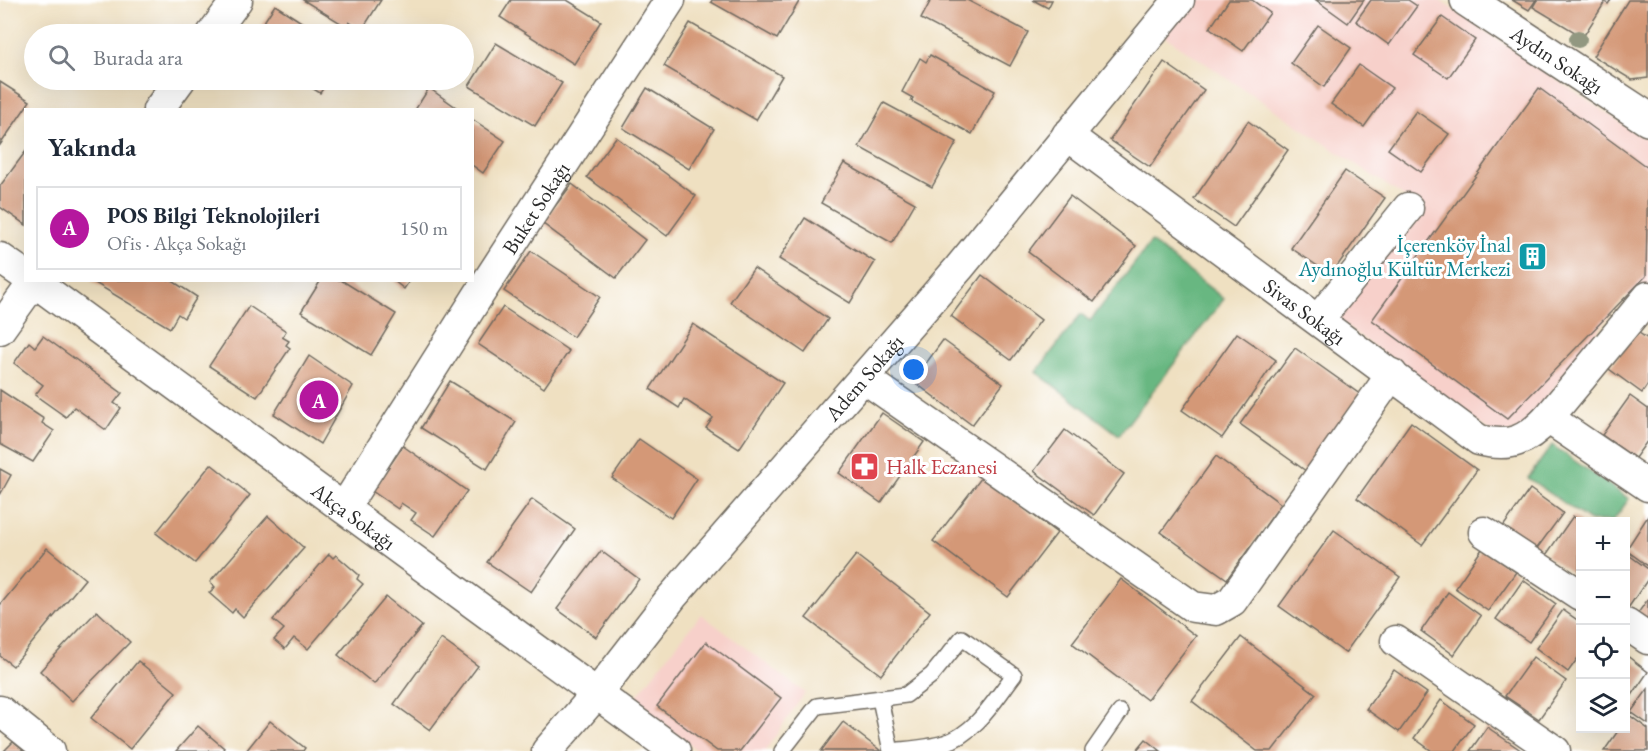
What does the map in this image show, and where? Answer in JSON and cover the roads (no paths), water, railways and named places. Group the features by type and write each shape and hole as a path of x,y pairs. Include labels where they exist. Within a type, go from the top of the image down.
{"street":[{"path":"219,24 237,0"},
{"name":"Buket Sokağı","path":"344,508 670,0"},
{"name":"Adem Sokağı","path":"547,751 598,692 672,597 959,268 1179,0"},
{"name":"Aydın Sokağı","path":"1467,0 1648,119"},
{"path":"159,108 173,90"},
{"name":"Sivas Sokağı","path":"1067,135 1479,440 1500,445 1517,441 1534,432 1644,312"},
{"path":"1318,320 1408,208"},
{"name":"Akça Sokağı","path":"0,258 24,274"},
{"path":"0,329 31,282"},
{"name":"Akça Sokağı","path":"35,282 598,692 675,751"},
{"path":"864,378 1194,607 1216,610 1232,601 1392,374"},
{"path":"1548,418 1648,486"},
{"path":"1484,532 1576,592"},
{"path":"1627,625 1648,639"},
{"path":"1396,641 1555,751"},
{"path":"0,711 50,751"}],"lane":[{"path":"782,751 817,706 906,695 932,675 962,638 1014,675 984,715 945,743 892,751 880,699"},
{"path":"1093,751 1120,712"}],"place":[{"name":"İçerenköy İnal Aydınoğlu Kültür Merkezi","path":"1532,256"},
{"name":"POS Bilgi Teknolojileri","path":"319,400"},
{"name":"Halk Eczanesi","path":"865,466"}]}
